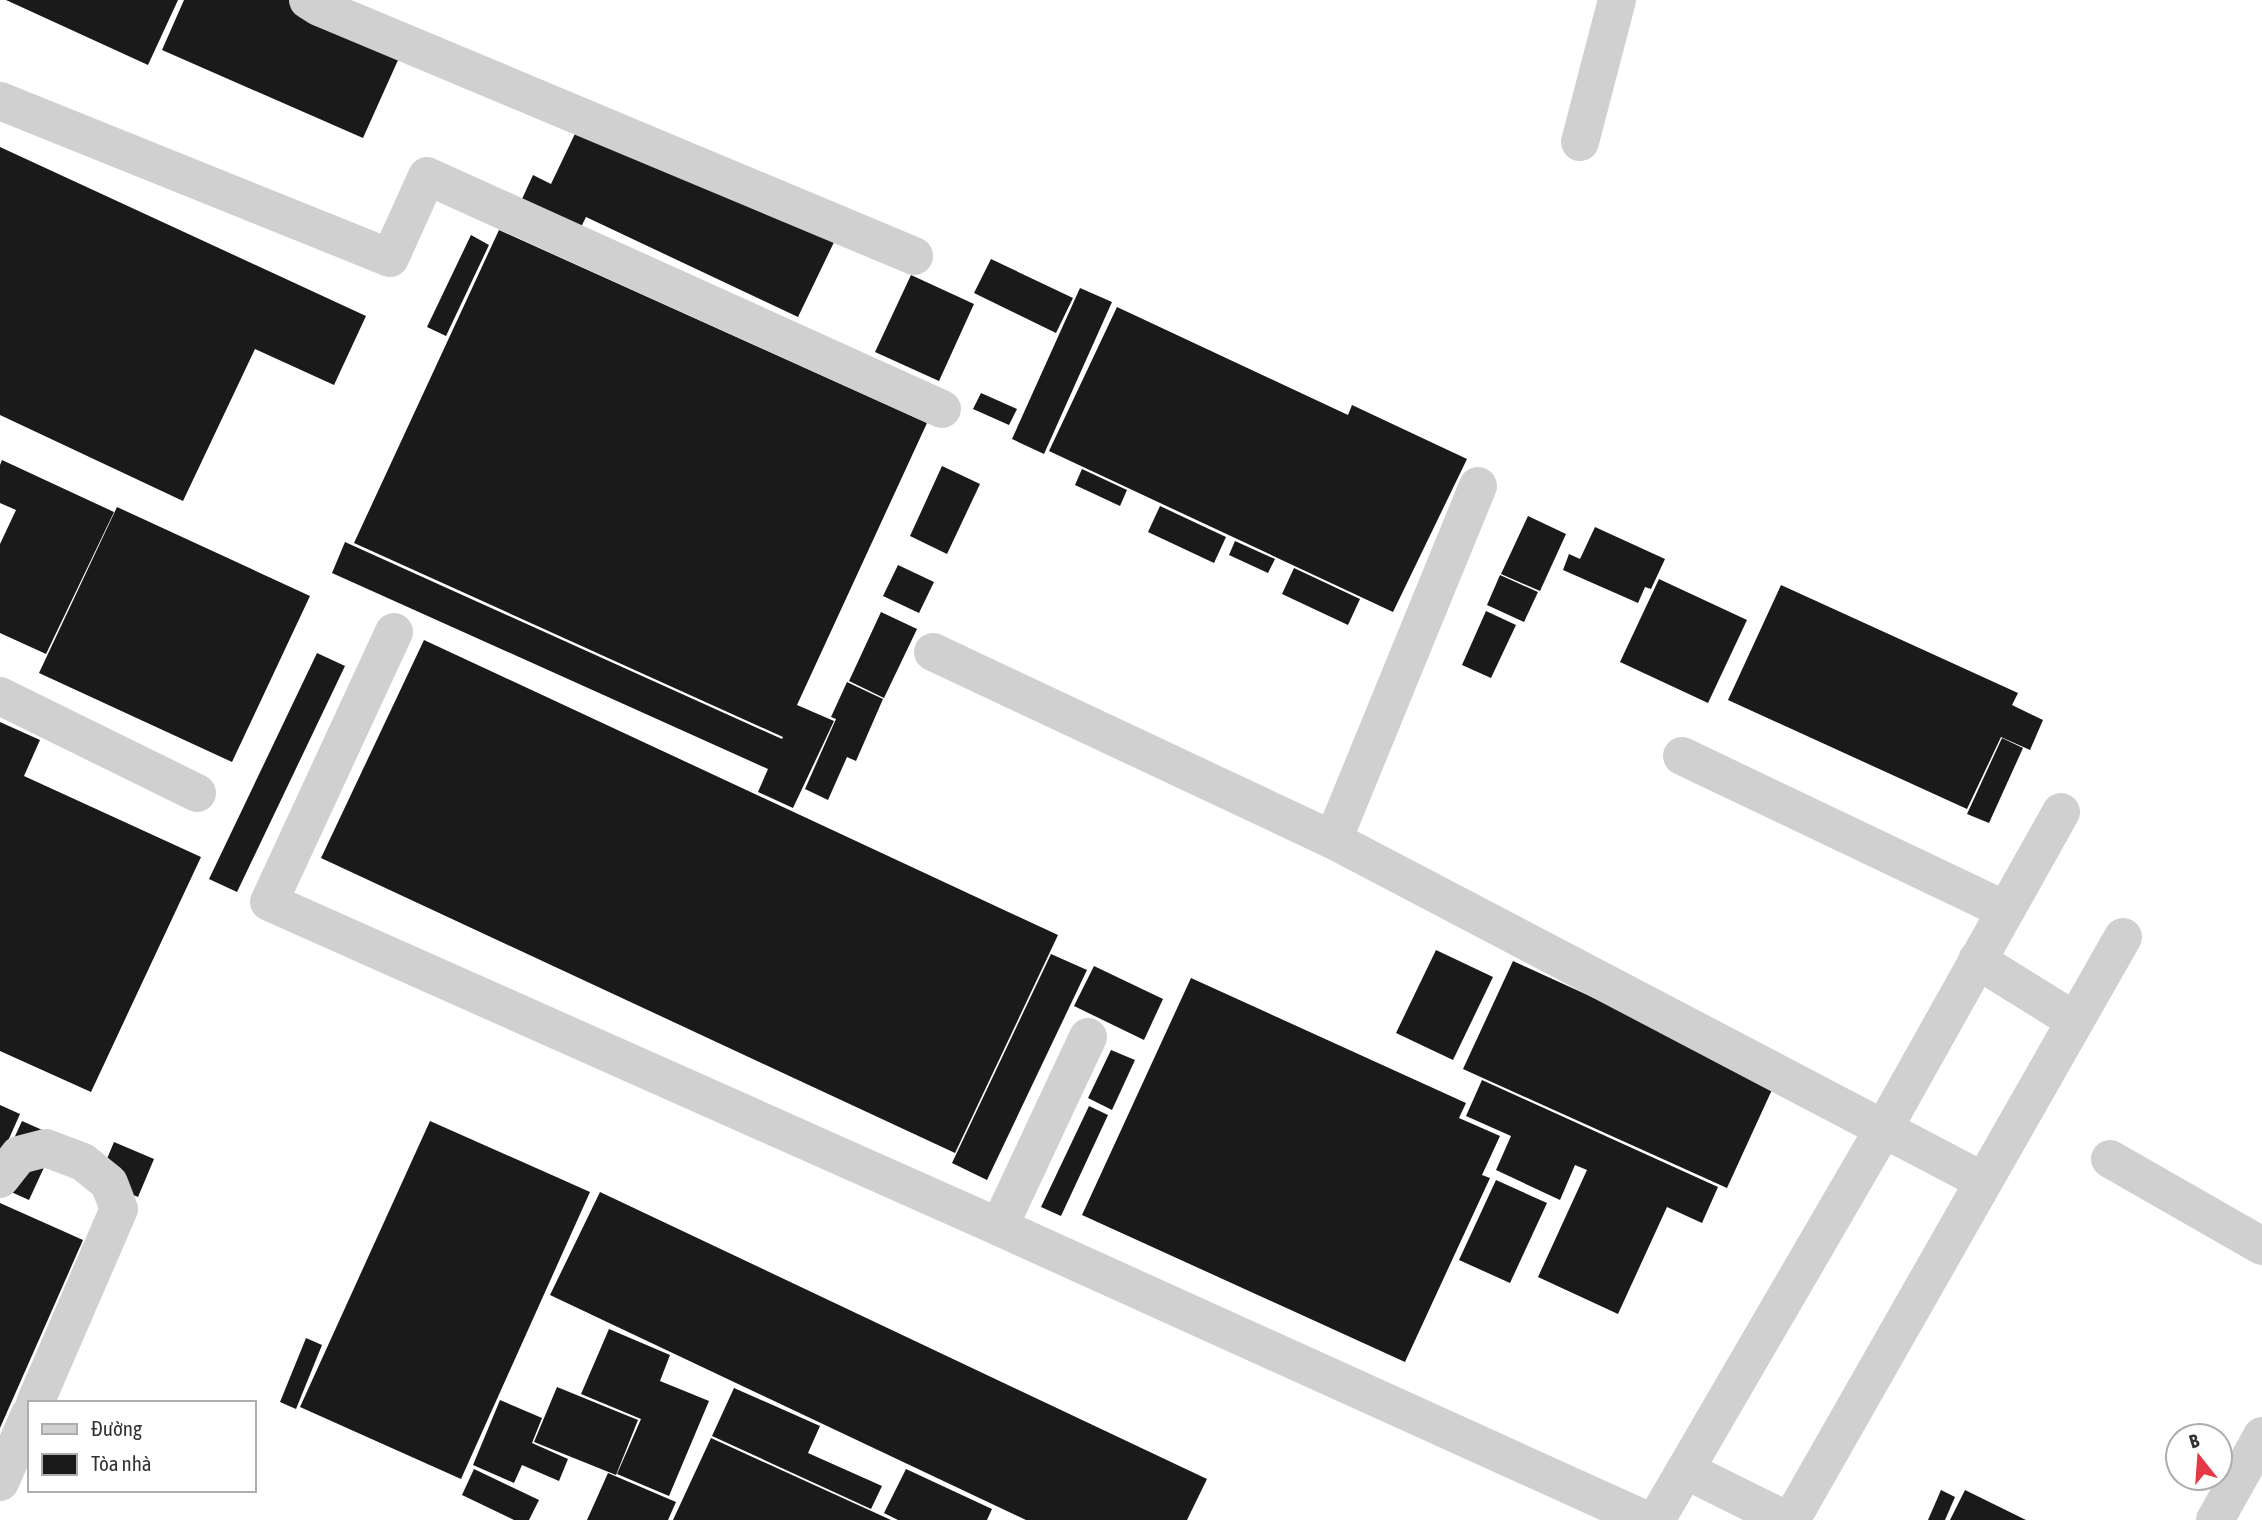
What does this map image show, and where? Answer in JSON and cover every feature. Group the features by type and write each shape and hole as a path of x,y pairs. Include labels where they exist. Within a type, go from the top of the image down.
{"street":[{"path":"308,0 318,7 914,256"},
{"path":"1580,142 1617,0"},
{"path":"0,101 390,258 427,176 942,409"},
{"path":"1333,840 1478,486"},
{"path":"394,632 269,901 1646,1520"},
{"path":"933,652 1333,840 1983,1181"},
{"path":"0,696 197,793"},
{"path":"1682,756 2005,910"},
{"path":"1656,1520 1884,1128 2061,812"},
{"path":"1685,1470 1788,1520 2123,937"},
{"path":"1977,960 2075,1021"},
{"path":"999,1227 1088,1037"},
{"path":"0,1179 19,1155 46,1148 83,1162 109,1183 119,1209 36,1401"},
{"path":"2109,1159 2262,1246"},
{"path":"0,1482 28,1419"},
{"path":"2215,1520 2262,1436"}],"building":[{"path":"6,0 178,0 148,65"},
{"path":"184,0 290,0 403,49 363,138 162,50"},
{"path":"583,117 837,236 798,317 586,217 581,227 522,199 533,175 551,184"},
{"path":"0,147 366,316 334,385 255,349 183,501 0,415"},
{"path":"499,230 927,423 797,705 834,721 793,808 758,792 768,769 332,573 345,542 782,739 783,737 354,543"},
{"path":"471,235 489,245 446,336 427,327"},
{"path":"991,259 1073,298 1056,333 974,293"},
{"path":"911,275 974,304 939,381 875,352"},
{"path":"1080,288 1112,302 1044,454 1012,439"},
{"path":"1117,307 1348,415 1352,405 1467,459 1393,612 1049,451"},
{"path":"981,393 1017,409 1009,425 973,409"},
{"path":"2,460 114,512 46,654 0,633 0,544 16,510 0,503"},
{"path":"942,466 980,484 947,554 910,536"},
{"path":"1082,469 1127,490 1120,506 1075,485"},
{"path":"1160,506 1226,537 1214,563 1148,532"},
{"path":"117,507 310,596 232,762 39,673"},
{"path":"1528,516 1566,534 1540,591 1501,574"},
{"path":"1595,527 1665,559 1651,589 1645,587 1638,603 1563,570 1569,554 1580,559"},
{"path":"1235,541 1275,559 1268,573 1229,555"},
{"path":"898,565 934,582 919,613 883,596"},
{"path":"1294,568 1360,599 1348,625 1282,594"},
{"path":"1500,575 1538,592 1524,622 1487,605"},
{"path":"1659,579 1747,620 1708,703 1620,662"},
{"path":"1781,585 2018,693 2012,705 2043,720 2030,750 2001,737 1967,809 1728,700"},
{"path":"1486,611 1516,625 1491,678 1462,665"},
{"path":"881,612 917,629 884,698 849,681"},
{"path":"424,640 1058,935 955,1153 321,858"},
{"path":"317,653 345,666 237,892 209,879"},
{"path":"847,682 883,699 856,761 847,757 828,800 805,789 836,719 831,717"},
{"path":"0,722 40,740 24,776 201,857 91,1092 0,1051"},
{"path":"2002,738 2023,748 1989,823 1967,814"},
{"path":"1436,950 1493,977 1453,1060 1396,1033"},
{"path":"1051,954 1087,970 987,1180 952,1163"},
{"path":"1513,961 1776,1081 1727,1188 1463,1069"},
{"path":"1094,966 1163,999 1144,1040 1074,1006"},
{"path":"1191,978 1466,1103 1459,1118 1500,1136 1482,1175 1490,1178 1405,1362 1082,1215"},
{"path":"1111,1050 1135,1060 1112,1110 1088,1098"},
{"path":"1482,1080 1718,1187 1702,1223 1667,1207 1618,1314 1538,1277 1587,1170 1575,1165 1560,1200 1496,1170 1511,1136 1466,1116"},
{"path":"0,1105 20,1114 0,1159"},
{"path":"1089,1106 1108,1115 1061,1216 1041,1207"},
{"path":"22,1121 58,1137 29,1200 0,1187 0,1169"},
{"path":"430,1121 590,1192 461,1479 300,1407"},
{"path":"114,1142 154,1159 138,1197 98,1180"},
{"path":"1496,1180 1547,1203 1510,1283 1459,1260"},
{"path":"600,1192 1207,1479 1187,1520 1026,1520 550,1295"},
{"path":"0,1203 83,1240 0,1428"},
{"path":"609,1329 670,1355 660,1381 709,1401 669,1496 617,1474 641,1419 581,1394"},
{"path":"306,1338 322,1345 296,1409 280,1402"},
{"path":"557,1387 638,1420 616,1475 534,1442"},
{"path":"734,1388 820,1426 808,1453 882,1486 871,1509 712,1436"},
{"path":"500,1400 542,1418 532,1443 568,1459 559,1481 522,1465 514,1483 473,1465"},
{"path":"711,1438 891,1520 673,1520"},
{"path":"474,1469 539,1500 529,1520 514,1520 462,1495"},
{"path":"906,1469 992,1509 987,1520 898,1520 884,1513"},
{"path":"608,1473 676,1502 668,1520 587,1520"},
{"path":"1941,1490 1955,1497 1945,1520 1928,1520"},
{"path":"1965,1490 2026,1520 1950,1520"}]}
